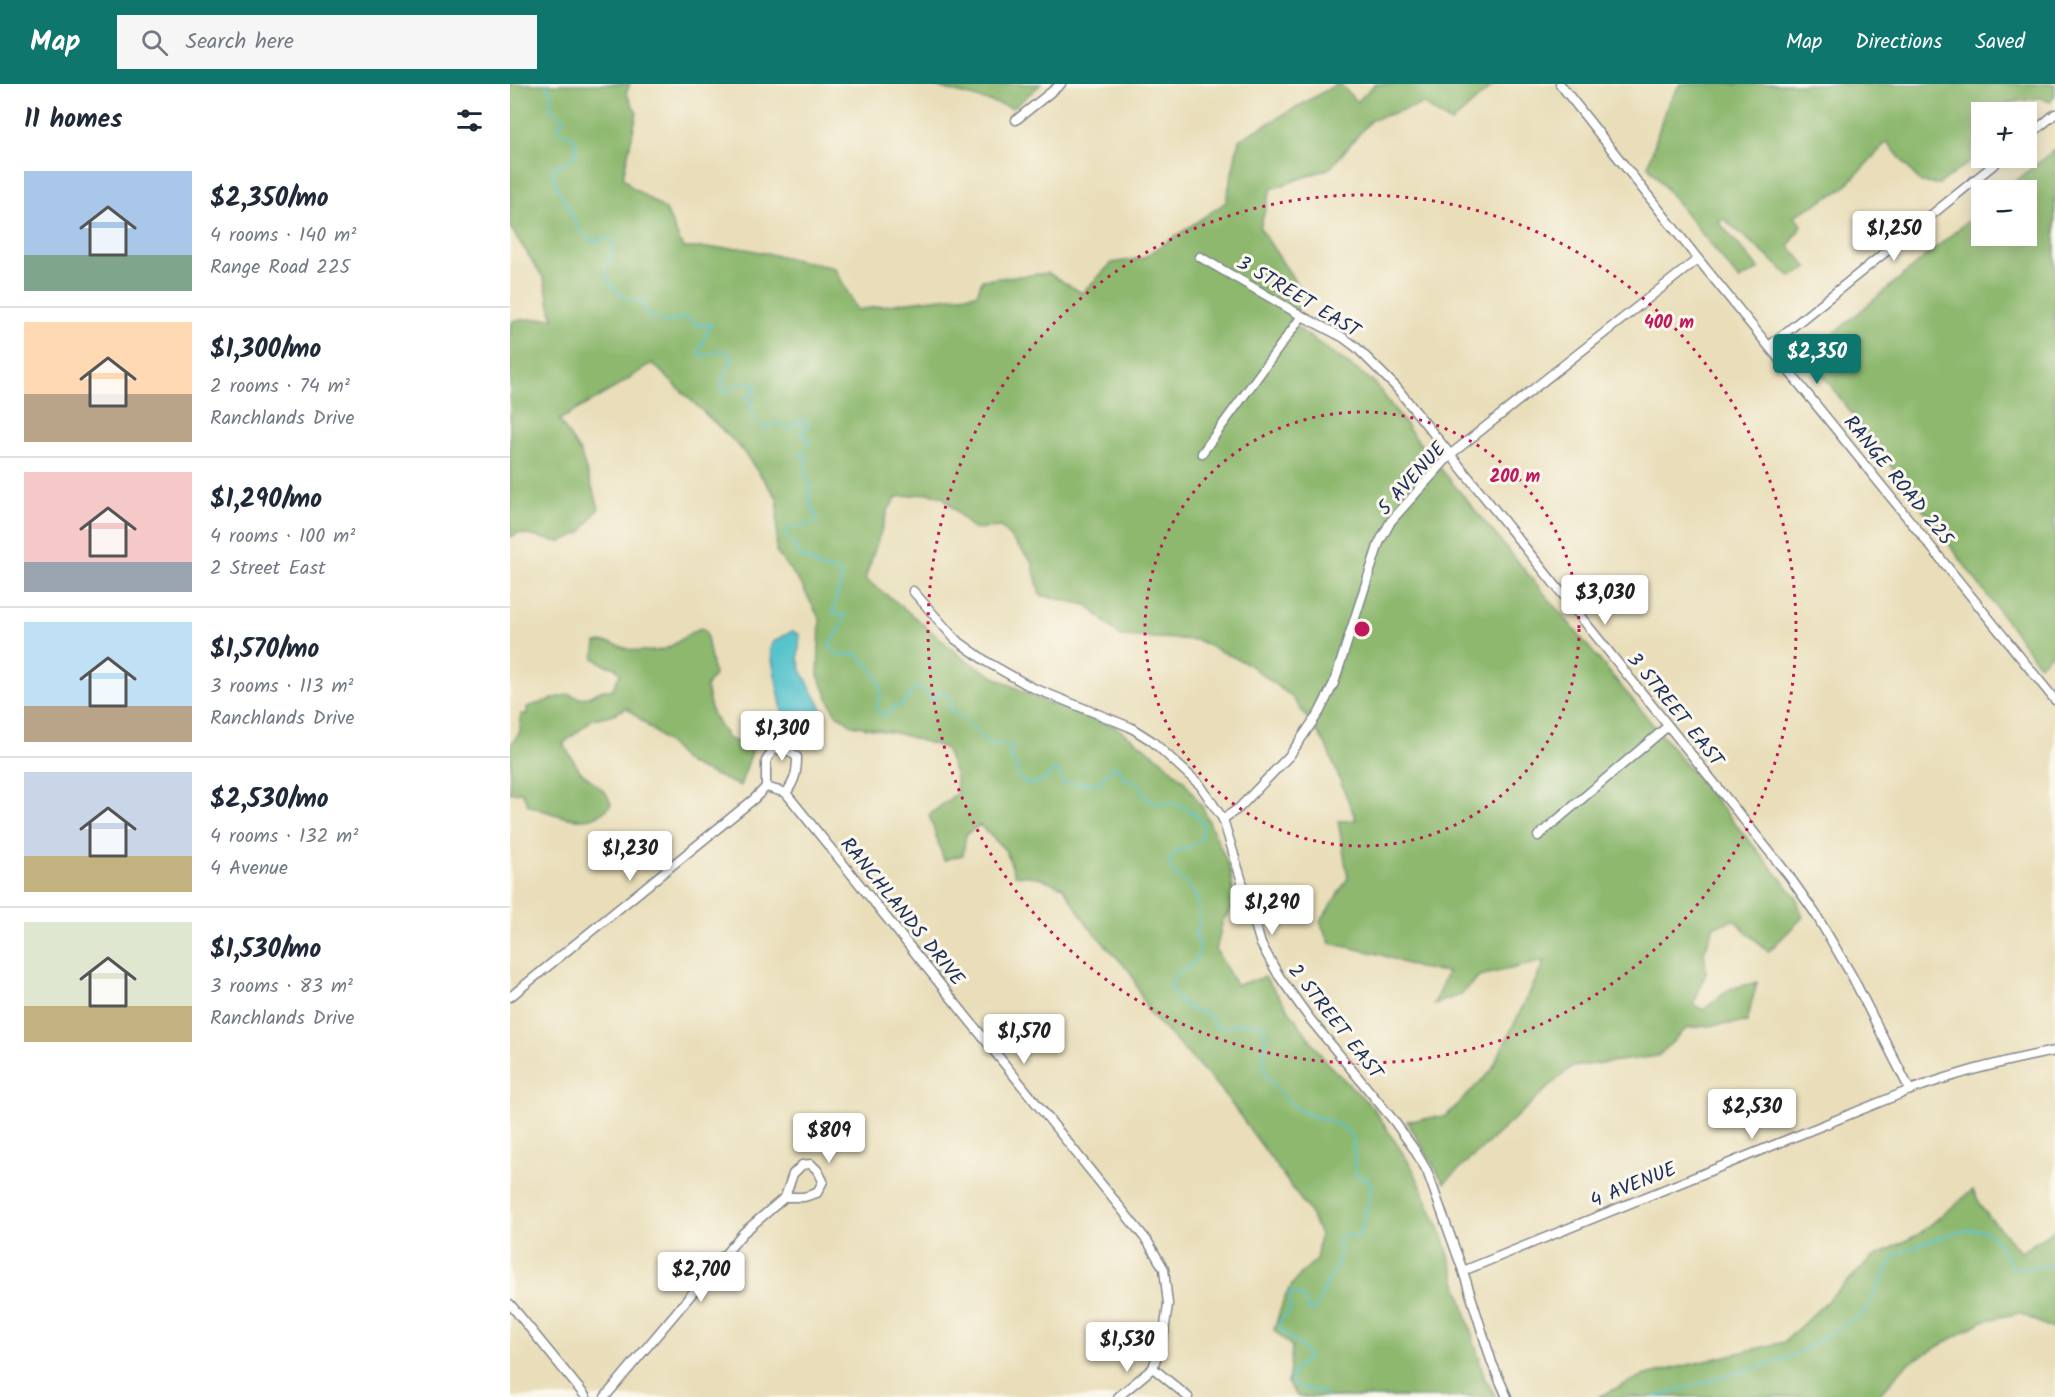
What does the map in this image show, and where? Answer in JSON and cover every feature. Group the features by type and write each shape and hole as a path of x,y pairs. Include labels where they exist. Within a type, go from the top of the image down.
{"street":[{"path":"1016,120 1061,84"},
{"name":"RANGE ROAD 225","path":"1560,84 1698,259 2055,700"},
{"path":"2037,129 2055,114"},
{"path":"1769,346 1990,168"},
{"name":"3 STREET EAST","path":"1200,257 1344,338 1396,387 1790,876 1852,976 1910,1090"},
{"name":"5 AVENUE","path":"1223,819 1239,808 1290,755 1320,711 1338,673 1379,543 1391,521 1451,454 1698,259"},
{"path":"1202,453 1302,316"},
{"name":"2 STREET EAST","path":"913,591 955,639 987,662 1031,687 1130,727 1152,741 1200,785 1223,819 1261,944 1279,976 1305,1012 1394,1121 1414,1149 1434,1186 1492,1364 1507,1397"},
{"path":"1538,836 1668,726"},
{"path":"510,997 754,799 766,787 765,761 773,750 786,749 797,757 797,772 793,784 786,793 766,787"},
{"name":"RANCHLANDS DRIVE","path":"786,793 1148,1242 1164,1269 1168,1304 1164,1332 1153,1368"},
{"name":"4 AVENUE","path":"1463,1271 1910,1090 1947,1077 2055,1051"},
{"path":"605,1397 743,1233 785,1197 793,1174 802,1165 811,1164 818,1171 823,1181 817,1192 804,1197 785,1197"},
{"path":"510,1304 586,1397"},
{"path":"1118,1397 1153,1368 1188,1397"}],"green space":[{"path":"510,84 630,84 626,93 637,113 623,177 632,187 666,210 683,248 741,248 835,268 857,310 977,294 982,280 1048,273 1082,293 1112,263 1143,258 1226,202 1239,140 1337,84 1340,84 1357,102 1375,84 1494,84 1451,123 1423,104 1371,120 1330,168 1271,189 1260,228 1306,298 1289,322 1374,382 1421,445 1796,897 1803,917 1768,952 1734,920 1714,926 1704,952 1706,972 1694,1004 1703,1010 1730,989 1757,982 1747,1022 1687,1028 1658,1056 1571,1067 1444,1183 1407,1121 1446,1116 1491,1071 1545,961 1479,976 1461,995 1434,1004 1447,972 1418,968 1379,954 1330,943 1320,922 1348,878 1338,821 1356,820 1325,743 1292,697 1248,664 1197,640 1120,636 1087,605 1040,595 1032,562 1001,527 973,529 943,497 929,493 897,497 888,510 865,579 899,604 965,660 1047,703 1114,726 1157,756 1184,781 1203,808 1230,869 1235,905 1223,920 1216,950 1236,985 1265,977 1327,1063 1374,1109 1413,1169 1444,1239 1485,1379 1496,1397 1298,1397 1288,1384 1292,1347 1274,1330 1288,1291 1299,1276 1316,1260 1320,1235 1309,1211 1220,1088 1148,1012 1131,973 1089,927 1063,887 1038,877 1015,875 1006,851 980,825 966,834 963,855 944,860 929,815 957,793 956,776 945,748 900,734 852,725 835,713 818,675 820,620 801,584 776,552 778,499 739,446 652,363 559,420 580,452 599,508 581,533 560,542 519,533 510,537 510,324 515,320 553,318 544,279 510,227"},
{"path":"927,84 1041,84 1013,108"},
{"path":"1680,84 2055,84 2055,95 2050,102 2040,98 2014,102 1971,102 1971,161 1939,184 1921,183 1887,142 1843,189 1794,216 1802,225 1789,246 1808,268 1791,277 1724,219 1718,221 1759,269 1739,280 1648,166 1665,110"},
{"path":"2055,149 2055,651 2039,665 1808,355 1971,218 1971,246 2037,246 2037,180 2017,180 2032,168 2037,168 2037,164"},
{"path":"702,628 706,632 714,675 706,687 712,713 728,739 754,746 740,786 687,763 627,708 593,719 563,744 580,771 606,793 611,804 603,812 583,819 560,816 528,805 522,792 510,793 511,744 520,732 521,714 527,714 527,707 569,694 579,698 588,697 603,690 612,690 620,674 616,668 605,665 594,658 596,643 611,643 632,650 658,651 672,646"},
{"path":"1973,1190 1984,1211 2021,1252 2055,1230 2055,1330 2019,1313 1983,1321 1907,1364 1877,1397 1598,1397 1642,1376 1784,1342 1872,1258 1919,1234"}],"water":[{"path":"792,631 800,635 798,658 801,670 824,713 825,718 820,722 795,726 783,715 770,649 772,643"}],"waterway":[{"path":"546,84 552,95 549,108 564,118 558,127 560,131 570,135 576,142 575,156 555,166 553,170 556,186 579,230 593,242 605,237 614,242 605,273 611,285 627,299 642,302 648,317 657,318 666,323 684,317 701,326 711,324 699,351 701,356 723,350 730,354 732,359 722,381 722,389 726,392 742,382 755,384 755,393 746,398 752,405 753,417 759,424 767,429 779,422 788,429 803,420 808,423 807,428 800,431 810,443 801,455 808,459 804,473 810,482 809,501 818,519 812,524 796,526 785,531 786,537 795,544 799,555 819,568 840,573 841,581 833,612 838,615 845,614 839,632 829,645 839,655 854,653 858,655 872,670 881,692 877,705 880,714 888,714 894,707 903,704 915,688 918,687 927,694 930,700 942,691 951,697 951,711 963,718 987,743 1011,745 1014,748 1008,755 1016,764 1018,777 1028,785 1043,781 1053,771 1058,770 1064,784 1099,784 1114,766 1125,779 1137,782 1146,798 1151,802 1175,803 1185,807 1202,822 1204,826 1201,840 1186,849 1177,850 1169,862 1172,871 1189,886 1195,896 1199,920 1195,935 1200,946 1198,956 1187,969 1178,972 1170,988 1183,1004 1188,1005 1192,1010 1208,1015 1213,1024 1218,1026 1227,1027 1243,1023 1261,1024 1266,1037 1264,1064 1268,1077 1279,1092 1299,1110 1336,1123 1353,1137 1355,1172 1357,1176 1366,1178 1371,1184 1369,1205 1365,1212 1360,1235 1356,1238 1347,1234 1338,1238 1340,1258 1313,1312 1307,1308 1303,1297 1292,1292 1290,1310 1279,1323 1279,1328 1303,1348 1308,1358 1294,1371 1292,1382 1302,1389 1322,1391 1324,1397"},
{"path":"1655,1397 1791,1357 1865,1312 1895,1255 1952,1233 1975,1230 1989,1233 1997,1241 2012,1268 2055,1266"}]}
